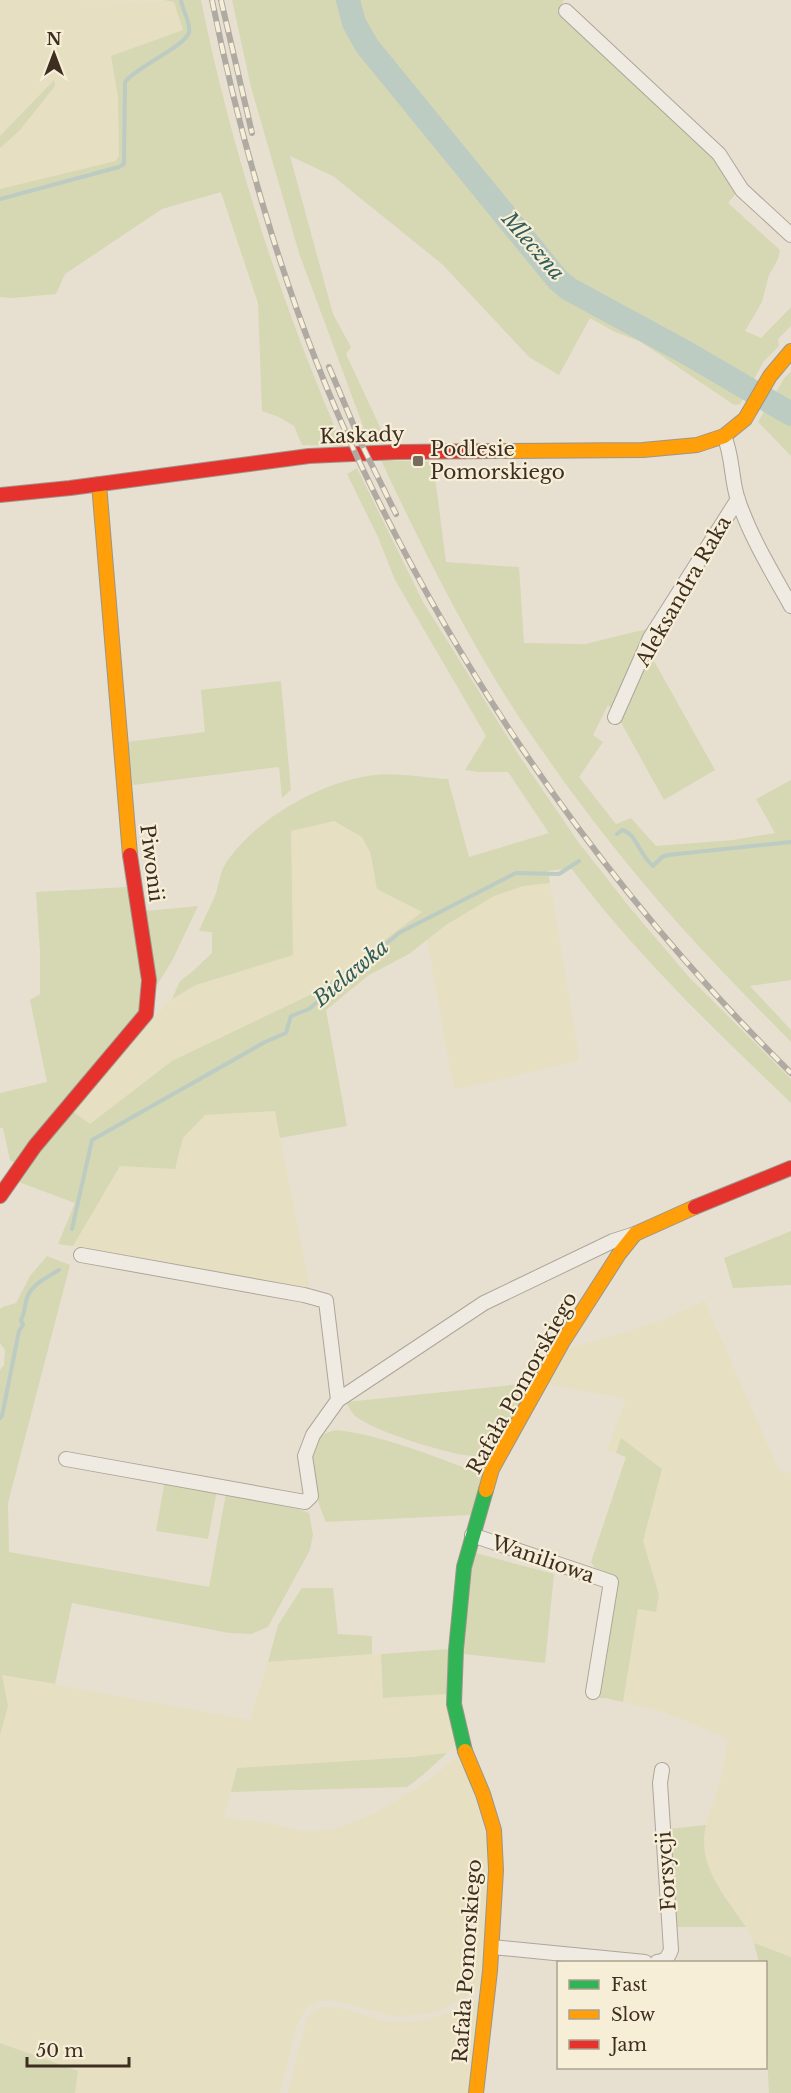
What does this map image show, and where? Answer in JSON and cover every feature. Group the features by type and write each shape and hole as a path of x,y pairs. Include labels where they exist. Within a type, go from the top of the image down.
{"street":[{"path":"566,11 719,154 742,190 791,235"},
{"name":"Kaskady","path":"0,495 309,456 396,452 669,449 697,446 724,436 746,419 770,376 791,351"},
{"path":"724,436 738,499 753,536 791,606"},
{"name":"Piwonii","path":"0,1196 35,1146 146,1014 149,980 130,853 99,484"},
{"name":"Aleksandra Raka","path":"615,717 650,638 738,499"},
{"name":"Rafała Pomorskiego","path":"66,1459 305,1502 311,1496 305,1456 313,1435 338,1400 484,1303 613,1241 635,1234 791,1168"},
{"name":"Rafała Pomorskiego","path":"476,2093 489,1990 496,1870 494,1830 483,1794 463,1746 454,1704 464,1567 492,1469 562,1343 619,1254 635,1234"},
{"path":"81,1255 304,1295 326,1301 338,1400"},
{"name":"Waniliowa","path":"472,1535 611,1582 593,1692"},
{"name":"Forsycji","path":"662,1770 660,1783 671,1950 669,1957 663,1961"},
{"path":"492,1947 635,1961"}],"shaded area":[{"path":"0,0 174,1 184,30 111,56 118,97 119,156 116,162 0,189 0,148 20,130 55,86 53,81 0,136"},
{"path":"334,820 363,837 370,852 372,870 422,912 316,992 172,1061 90,1124 72,1111 171,999 196,985 293,955 291,831"},
{"path":"550,883 578,1061 454,1090 427,940 446,925 494,896 523,886"},
{"path":"275,1111 310,1289 73,1246 120,1166 175,1169 183,1138 205,1115"},
{"path":"733,1288 705,1302 779,1470 791,1473 791,1957 754,1943 706,1864 704,1830 720,1782 728,1739 664,1712 623,1702 638,1608 655,1612 659,1595 643,1541 662,1469 621,1439 616,1453 607,1450 626,1399 547,1384 566,1349 667,1318"},
{"path":"381,1654 383,1698 447,1694 456,1746 447,1753 412,1757 238,1768 224,1818 264,1822 302,1831 332,1830 376,1813 433,1777 457,1757 462,1757 488,1842 483,1981 477,1990 447,2007 430,2013 413,2015 393,2016 332,2000 320,2001 311,2005 297,2024 280,2093 75,2093 78,2071 0,2043 0,1735 8,1706 2,1675 250,1720 268,1662"},
{"path":"474,2001 479,2002 469,2093 288,2093 307,2018 314,2011 323,2007 335,2007 386,2021 404,2022 426,2020"}],"green space":[{"path":"163,0 201,0 213,57 260,227 299,338 343,446 302,445 294,426 262,411 258,303 221,192 162,209 65,274 56,294 0,297 0,189 116,161 119,156 118,97 111,56 183,30 174,2"},
{"path":"232,0 564,0 557,11 710,155 737,192 728,203 780,250 769,275 762,302 745,331 761,338 791,307 791,326 778,339 779,346 764,361 740,404 734,405 641,342 615,332 590,318 559,375 529,357 443,265 333,176 290,156 333,314 351,347 346,354 386,440 370,445 299,253 251,87"},
{"path":"54,80 55,86 20,130 0,148 0,136"},
{"path":"791,372 791,456 758,422 785,377"},
{"path":"381,460 433,462 446,562 519,567 524,643 585,644 651,628 649,652 715,770 664,800 619,719 608,705 593,735 603,742 579,777 616,824 631,818 656,846 733,840 775,833 756,799 791,780 791,980 750,986 791,1030 791,1042 703,951 655,897 596,824 540,748 503,692 465,627"},
{"path":"357,468 423,602 520,757 579,843 631,909 689,977 791,1079 791,1103 648,961 571,868 548,871 550,883 523,886 494,896 446,925 409,954 369,975 326,1010 347,1126 280,1138 275,1111 205,1115 183,1138 175,1169 120,1166 73,1246 58,1244 75,1203 16,1181 72,1111 90,1124 172,1061 316,992 422,912 377,889 370,852 362,837 334,821 291,831 293,955 196,985 172,999 180,981 212,953 212,932 199,931 226,863 254,831 292,804 312,794 355,779 393,774 448,779 469,857 549,833 508,772 465,770 486,736 395,580 378,537 347,474"},
{"path":"281,681 291,790 282,798 279,767 133,785 127,742 205,732 201,690"},
{"path":"127,887 141,965 139,1011 15,1164 10,1160 3,1128 0,1128 0,1093 47,1082 30,1000 40,994 36,892"},
{"path":"198,906 172,961 157,985 145,911"},
{"path":"791,1231 791,1285 733,1288 724,1258"},
{"path":"47,1256 70,1265 8,1503 9,1552 209,1587 226,1493 283,1502 309,1513 313,1535 310,1550 268,1627 251,1634 229,1633 72,1603 55,1684 2,1675 8,1706 0,1735 0,1370 4,1365 5,1350 0,1343 0,1309 16,1303 30,1276"},
{"path":"531,1383 495,1448 476,1456 433,1448 384,1431 358,1418 346,1402"},
{"path":"335,1430 372,1436 484,1475 471,1515 326,1522 315,1490 312,1453 322,1435"},
{"path":"621,1438 662,1469 643,1541 659,1595 656,1612 638,1609 623,1702 596,1698 618,1581 616,1577 597,1571 591,1562 626,1457 616,1453"},
{"path":"165,1480 217,1490 208,1539 156,1531"},
{"path":"472,1552 554,1574 545,1663 464,1654"},
{"path":"302,1588 333,1588 338,1634 372,1636 372,1654 268,1662 278,1625"},
{"path":"449,1649 447,1694 383,1698 381,1654"},
{"path":"447,1753 407,1787 231,1792 237,1768"},
{"path":"706,1825 704,1840 709,1867 721,1892 746,1927 675,1927 668,1829"},
{"path":"754,1943 791,1957 791,2093 769,2093 767,1961 759,1961"},
{"path":"0,2043 78,2071 75,2093 0,2093"}],"waterway":[{"path":"0,199 124,164 125,82 186,38 189,32 188,20 181,0"},
{"name":"Mleczna","path":"348,0 354,23 367,46 558,280 569,289 685,352 791,414"},
{"name":"Bielawka","path":"617,834 622,830 627,832 653,866 662,857 668,855 791,842"},
{"name":"Bielawka","path":"72,1229 92,1140 265,1042 286,1033 291,1016 309,1009 399,933 516,873 559,874 579,861"},
{"name":"Bielawka","path":"0,1418 19,1331 23,1325 21,1320 27,1296 38,1283 59,1270"}],"railway":[{"path":"212,0 254,176 291,293 335,407 401,546 496,709 548,786 604,862 663,935 725,1005 791,1073"},
{"path":"221,0 252,133"},
{"path":"329,367 362,445 396,514"}],"traffic: fast":[{"path":"465,1751 454,1704 456,1650 464,1567 486,1490"}],"traffic: slow":[{"path":"493,451 643,450 697,445 724,436 745,419 770,376 791,351"},
{"path":"99,484 130,855"},
{"path":"486,1490 492,1469 562,1343 619,1254 635,1234 695,1207"},
{"path":"465,1751 483,1794 494,1830 496,1870 490,1971 476,2093"}],"traffic: jam":[{"path":"0,495 70,488 309,456 493,451"},
{"path":"0,1196 35,1146 146,1014 149,980 130,855"},
{"path":"695,1207 791,1168"}],"place":[{"name":"Podlesie Pomorskiego","path":"418,461"}]}
